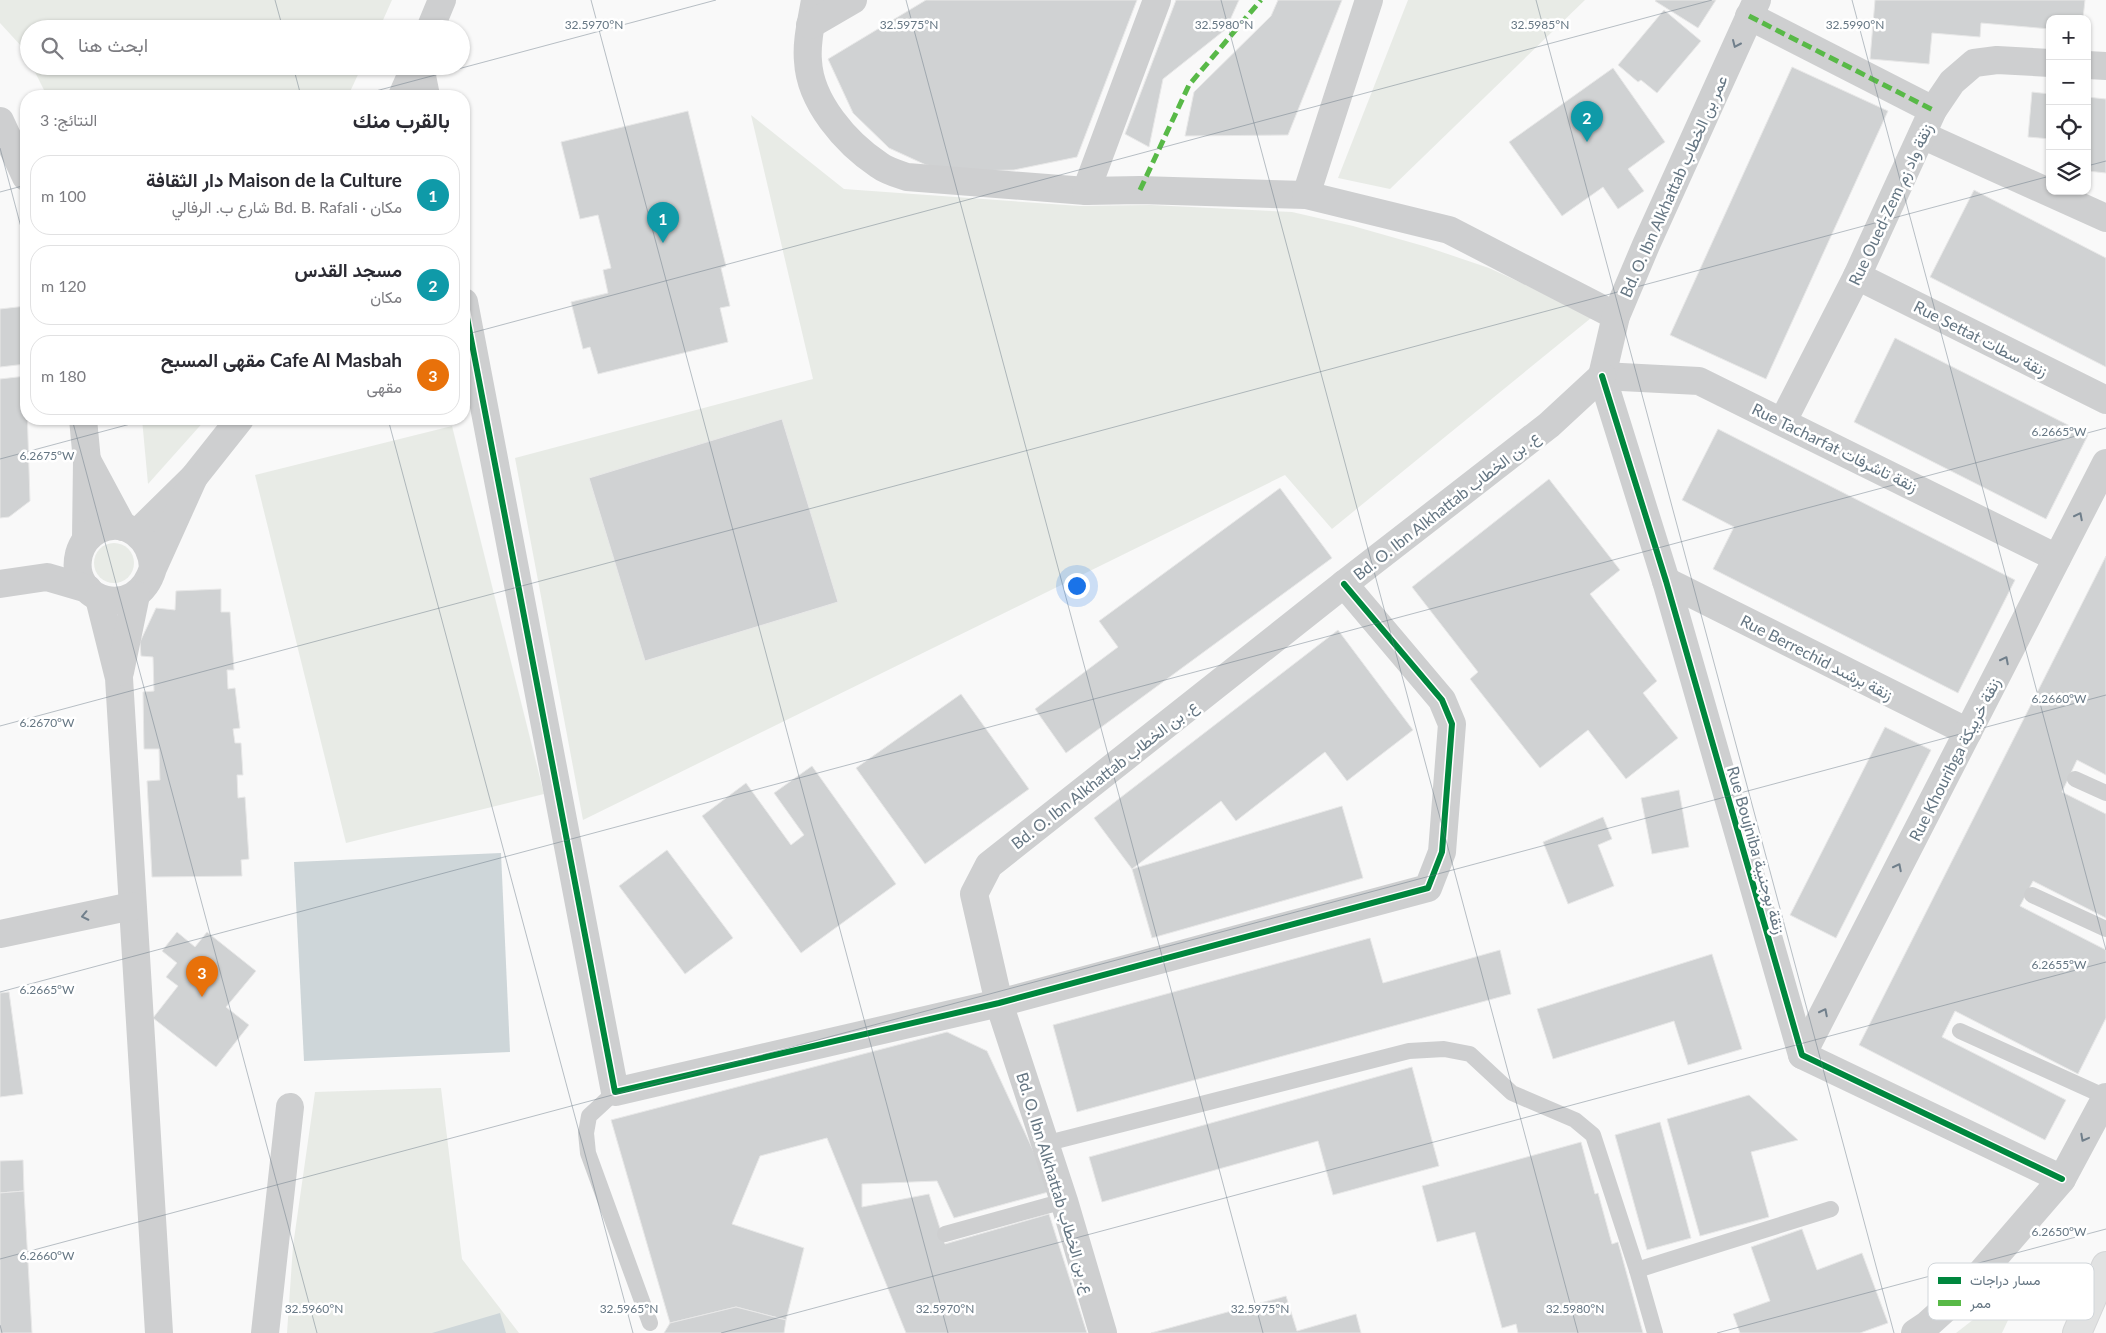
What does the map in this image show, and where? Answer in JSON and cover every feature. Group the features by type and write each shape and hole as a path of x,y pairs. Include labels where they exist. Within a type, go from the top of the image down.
{"main road":[{"path":"2094,1294 2106,1266"},
{"path":"2077,1333 2083,1320"}],"street":[{"path":"434,20 442,0"},
{"path":"853,0 813,12 808,62 818,100 826,114 846,137 880,166 907,177 1086,191 1140,190 1306,195 1449,230 1616,316"},
{"path":"1086,191 1157,0"},
{"path":"1306,195 1369,0"},
{"path":"1753,8 1934,110"},
{"name":"Bd. O. Ibn Alkhattab عمر بن الخطاب","path":"1602,376 1616,316 1753,8"},
{"name":"Rue Oued-Zem زنقة واد زم","path":"1783,421 1857,276 1934,110 1952,82 1974,63 1997,60 2046,63"},
{"path":"2091,65 2106,66"},
{"path":"405,90 411,75"},
{"path":"422,75 425,90"},
{"path":"0,121 20,164"},
{"path":"1922,135 2106,218"},
{"name":"Rue Settat زنقة سطات","path":"1857,276 2106,400"},
{"path":"470,333 615,1092 1000,1003 1428,888 1442,852 1452,724 1442,700 1344,584"},
{"name":"Rue Tacharfat زنقة تاشرفات","path":"1602,376 1699,381 2057,558"},
{"name":"Rue Boujniba زنقة بوجنيبة","path":"1602,376 1666,581 1802,1055"},
{"name":"Bd. O. Ibn Alkhattab ع. بن الخطاب","path":"1103,1333 1064,1201 1000,1003 974,894 989,864 1549,425 1602,376"},
{"path":"84,425 87,461 83,545 78,561 82,581 93,594 119,678 159,1333"},
{"path":"130,530 194,477 235,425"},
{"path":"87,461 130,530 144,540 149,548 153,568"},
{"name":"Rue Khouribga زنقة خريبكة","path":"1802,1055 2106,464"},
{"path":"0,584 47,576 93,594 118,600 136,595 144,588 150,578 194,477"},
{"path":"47,576 103,528 112,526 130,530"},
{"name":"Rue Berrechid زنقة برشىد","path":"1666,581 1968,732"},
{"path":"119,678 136,595"},
{"path":"0,934 132,906"},
{"path":"1802,1055 2062,1179"},
{"path":"1990,1263 2062,1179 2106,1097"},
{"path":"265,1333 290,1107"},
{"path":"1915,1333 1933,1320"}],"lane":[{"path":"2075,779 2106,793"},
{"path":"2032,895 2106,929"},
{"path":"1960,1032 2106,1097"},
{"path":"1044,1144 1409,1050 1444,1049 1470,1054 1512,1093 1575,1120 1593,1135 1637,1270 1655,1333"},
{"path":"615,1092 589,1116 586,1133 588,1153 650,1323"},
{"path":"945,1234 1064,1201"},
{"path":"1637,1270 1831,1209"}],"shaded area":[{"path":"0,0 392,0 383,20 20,20 20,45 0,23"},
{"path":"1408,0 1585,0 1390,189 1338,178"},
{"path":"36,75 358,75 351,90 44,90"},
{"path":"751,115 844,189 1080,206 1151,205 1292,212 1353,226 1427,247 1489,268 1554,298 1591,318 1332,529 1285,475 583,820 515,458 813,379"},
{"path":"143,425 201,425 148,484"},
{"path":"452,426 544,794 346,843 255,475"},
{"path":"114,543 128,549 134,563 128,577 114,583 100,577 94,563 100,549"},
{"path":"501,853 510,1052 304,1061 294,862"},
{"path":"441,1088 462,1259 519,1333 287,1333 293,1246 315,1092"},
{"path":"500,1313 506,1333 432,1333"},
{"path":"1973,1320 2008,1320 2002,1333 1956,1333"}],"building":[{"path":"926,0 1137,0 1077,157 1014,170 968,171 926,165 889,148 853,113 828,59"},
{"path":"1176,0 1239,0 1226,29 1163,79 1149,147 1125,134"},
{"path":"1278,0 1342,0 1288,135 1185,136 1194,92 1271,16"},
{"path":"1656,0 1716,0 1698,28"},
{"path":"1875,0 2085,0 2083,15 2046,15 2046,29 1981,23 1980,37 1932,33 1929,64 1870,59"},
{"path":"1664,10 1701,41 1657,93 1641,80 1638,82 1618,65"},
{"path":"1792,67 1888,111 1766,379 1670,335"},
{"path":"1613,68 1665,142 1628,169 1644,191 1618,209 1603,187 1562,216 1509,142"},
{"path":"2032,92 2046,94 2046,139 2028,137"},
{"path":"2091,97 2106,99 2106,173 2091,171"},
{"path":"688,111 726,266 721,268 730,306 720,308 728,342 598,374 590,347 583,349 571,302 608,293 603,270 611,268 598,215 580,219 561,142"},
{"path":"1974,190 2106,258 2106,367 1930,277"},
{"path":"20,307 20,365 0,367 0,309"},
{"path":"1895,338 2088,435 2046,519 1854,422"},
{"path":"20,377 20,425 28,425 30,501 9,517 0,518 0,379"},
{"path":"782,419 838,602 645,661 589,478"},
{"path":"1718,429 2015,580 1958,693 1713,569 1734,527 1682,500"},
{"path":"1549,479 1620,570 1590,594 1657,681 1643,693 1678,738 1626,779 1588,730 1540,768 1470,679 1478,672 1412,587"},
{"path":"1280,488 1332,558 1066,753 1035,709 1118,647 1099,621"},
{"path":"2106,556 2106,775 2077,760 2062,792 2106,814 2106,918 2033,881 2020,906 2106,950 2106,1018 2078,1074 1955,1011 1942,1037 2066,1100 2045,1140 1859,1045"},
{"path":"221,589 221,612 230,612 234,670 227,670 228,689 235,688 240,728 233,729 235,743 241,743 243,775 237,775 238,798 245,797 249,859 241,860 242,876 152,877 147,781 160,780 159,749 144,749 143,692 154,691 153,657 141,656 140,642 156,608 175,610 176,591"},
{"path":"1338,630 1413,730 1347,781 1325,752 1236,821 1221,801 1132,869 1094,818"},
{"path":"961,694 1029,789 925,864 856,768"},
{"path":"1885,727 1931,750 1836,938 1790,915"},
{"path":"812,766 896,884 801,953 702,816 746,783 791,845 804,835 774,793"},
{"path":"1679,790 1689,847 1652,854 1641,798"},
{"path":"1342,806 1363,878 1152,938 1132,869"},
{"path":"1603,817 1612,839 1598,845 1614,886 1568,904 1543,842"},
{"path":"667,850 733,938 685,974 619,886"},
{"path":"177,932 195,947 207,932 256,971 226,1007 249,1025 216,1067 153,1018 178,986 166,977 177,963 162,951"},
{"path":"1370,938 1383,983 1500,950 1511,994 1077,1112 1053,1025"},
{"path":"1712,954 1742,1049 1688,1065 1674,1021 1553,1059 1537,1009"},
{"path":"9,992 23,1094 0,1097 0,993"},
{"path":"947,1032 987,1051 1052,1191 954,1218 937,1181 862,1184 862,1207 929,1194 945,1244 1049,1214 1087,1333 906,1333 827,1138 760,1156 732,1224 804,1248 786,1320 736,1307 670,1323 611,1120"},
{"path":"1412,1067 1439,1166 1333,1195 1318,1141 1102,1202 1089,1157"},
{"path":"1749,1095 1798,1140 1751,1152 1769,1217 1700,1236 1667,1119"},
{"path":"1660,1122 1691,1238 1647,1250 1615,1135"},
{"path":"1581,1142 1595,1194 1598,1193 1612,1244 1618,1242 1643,1333 1518,1333 1516,1324 1502,1328 1475,1232 1437,1242 1422,1186"},
{"path":"23,1160 24,1191 0,1193 0,1161"},
{"path":"24,1191 32,1333 0,1333 0,1193"},
{"path":"1802,1229 1817,1270 1862,1253 1888,1323 1860,1333 1740,1333 1733,1314 1770,1301 1751,1247"},
{"path":"1286,1296 1297,1331 1356,1314 1361,1333 1151,1333"},
{"path":"736,1307 786,1320 784,1333 664,1333 670,1323"}],"marked path":[{"path":"1140,190 1189,85 1261,0"},
{"path":"1749,16 1933,110"}],"cycle path":[{"path":"470,333 615,1092 999,1003 1428,888 1442,852 1452,724 1442,700 1344,584"},
{"path":"1602,376 1666,581 1802,1055 2062,1179"}],"place":[{"name":"مسجد القدس","path":"1587,142"},
{"name":"Maison de la Culture دار الثقافة","path":"663,243"},
{"name":"Cafe Al Masbah مقهى المسبح","path":"202,997"}]}
